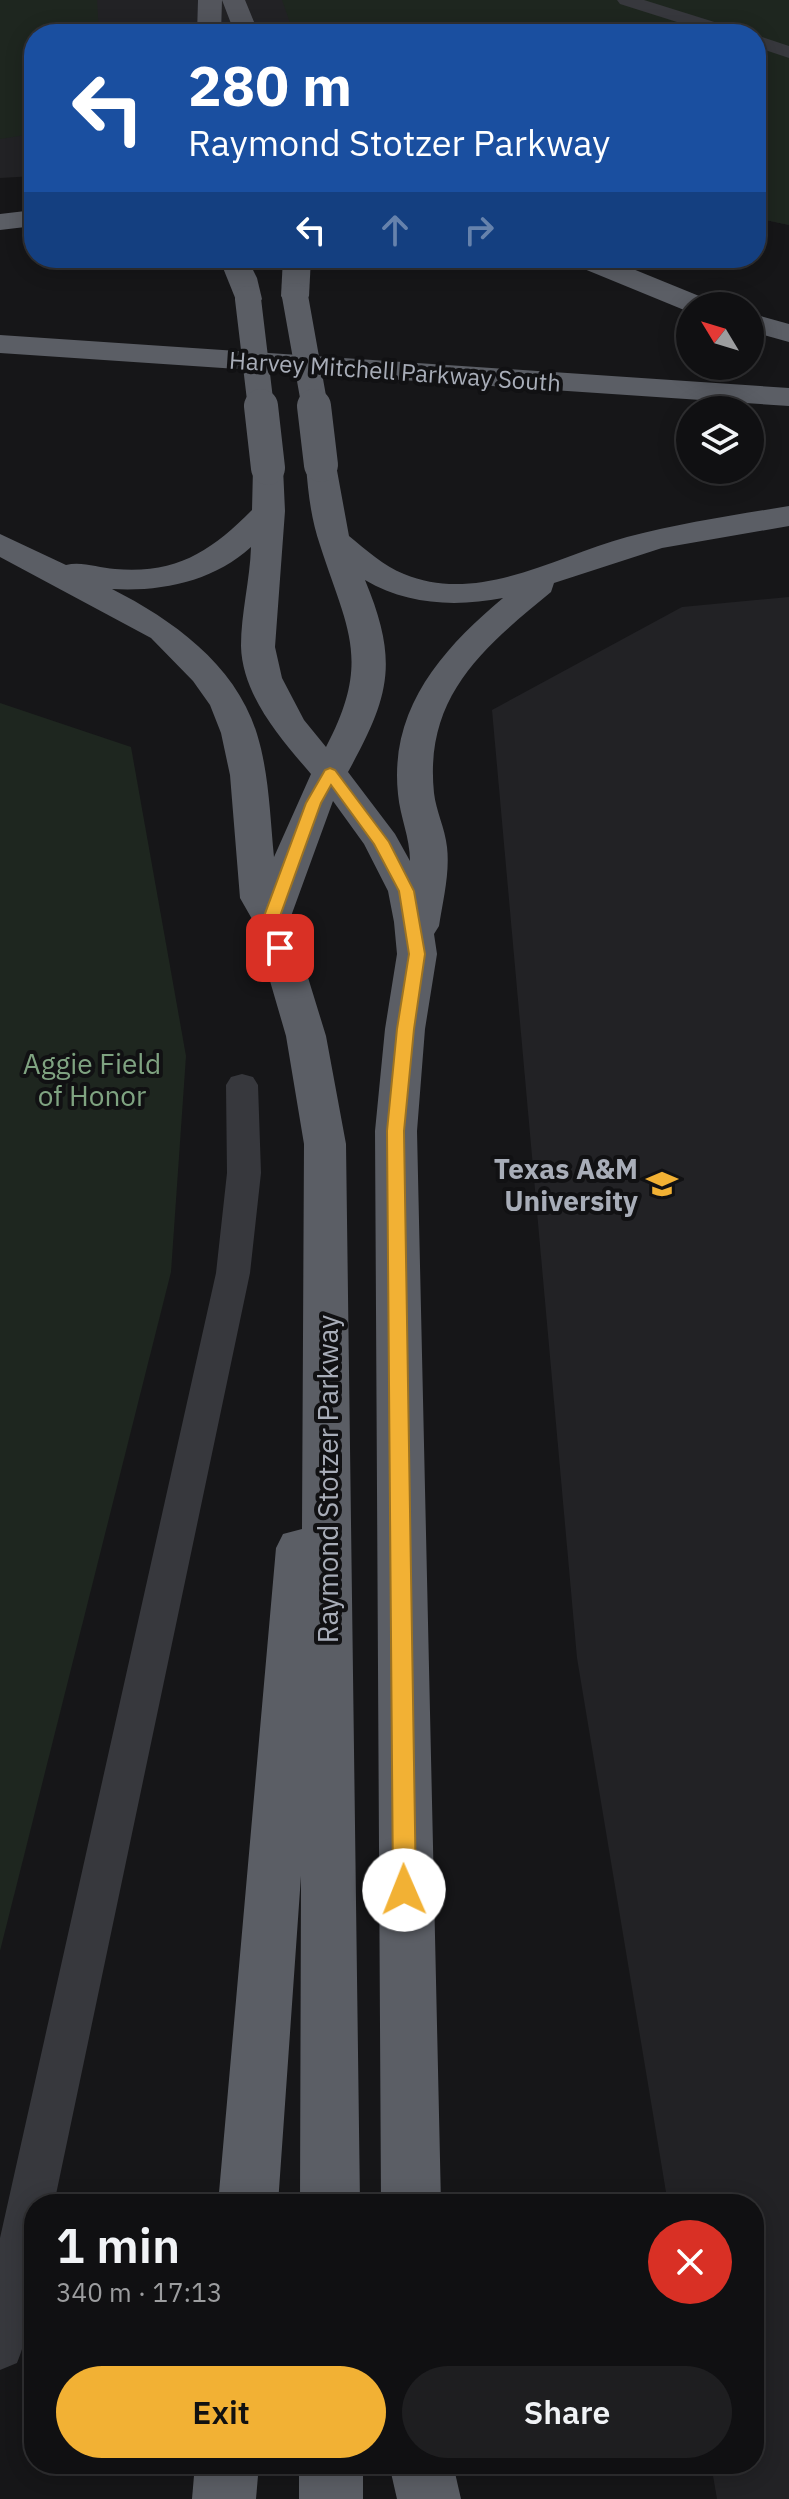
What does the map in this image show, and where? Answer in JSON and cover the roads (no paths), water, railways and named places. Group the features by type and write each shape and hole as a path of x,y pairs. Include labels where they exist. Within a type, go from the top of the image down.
{"highway":[{"path":"234,268 248,299 268,468 269,511 258,647 265,678 288,724 382,842 407,891 417,954"},
{"path":"606,268 676,297"},
{"path":"271,919 314,803 362,710 369,685 367,632 334,540 325,502 299,271"},
{"path":"764,326 789,333"},
{"name":"Harvey Mitchell Parkway South","path":"0,344 789,397"},
{"name":"Harvey Mitchell Parkway South","path":"49,375 676,418"},
{"path":"0,544 36,560 105,579 129,580 177,574 222,555 269,511"},
{"path":"334,540 373,571 416,589 484,593 547,578 619,550 789,516"},
{"name":"Raymond Stotzer Parkway","path":"36,560 163,631 206,674 227,705 239,733 248,775 259,898 271,919 306,1036 325,1144 330,2194"},
{"path":"411,2194 396,1131 405,1029 430,853 416,792 420,721 430,697 450,665 475,636 547,578"},
{"path":"249,2194 300,1567 305,1335 326,1286"},
{"path":"224,2499 226,2474"},
{"path":"331,2474 331,2499"},
{"path":"418,2499 419,2474"},
{"path":"422,2474 429,2499"}],"main road":[{"path":"208,24 207,8 210,0"},
{"path":"233,0 243,24"}],"street":[{"path":"626,0 702,24"},
{"path":"766,44 789,52"},
{"path":"33,2194 233,1273 244,1173 242,1085"},
{"path":"0,2346 24,2235"}],"place":[{"name":"Texas A&M University","path":"662,1184"}],"park label":[{"name":"Aggie Field of Honor","path":"92,1079"}]}
